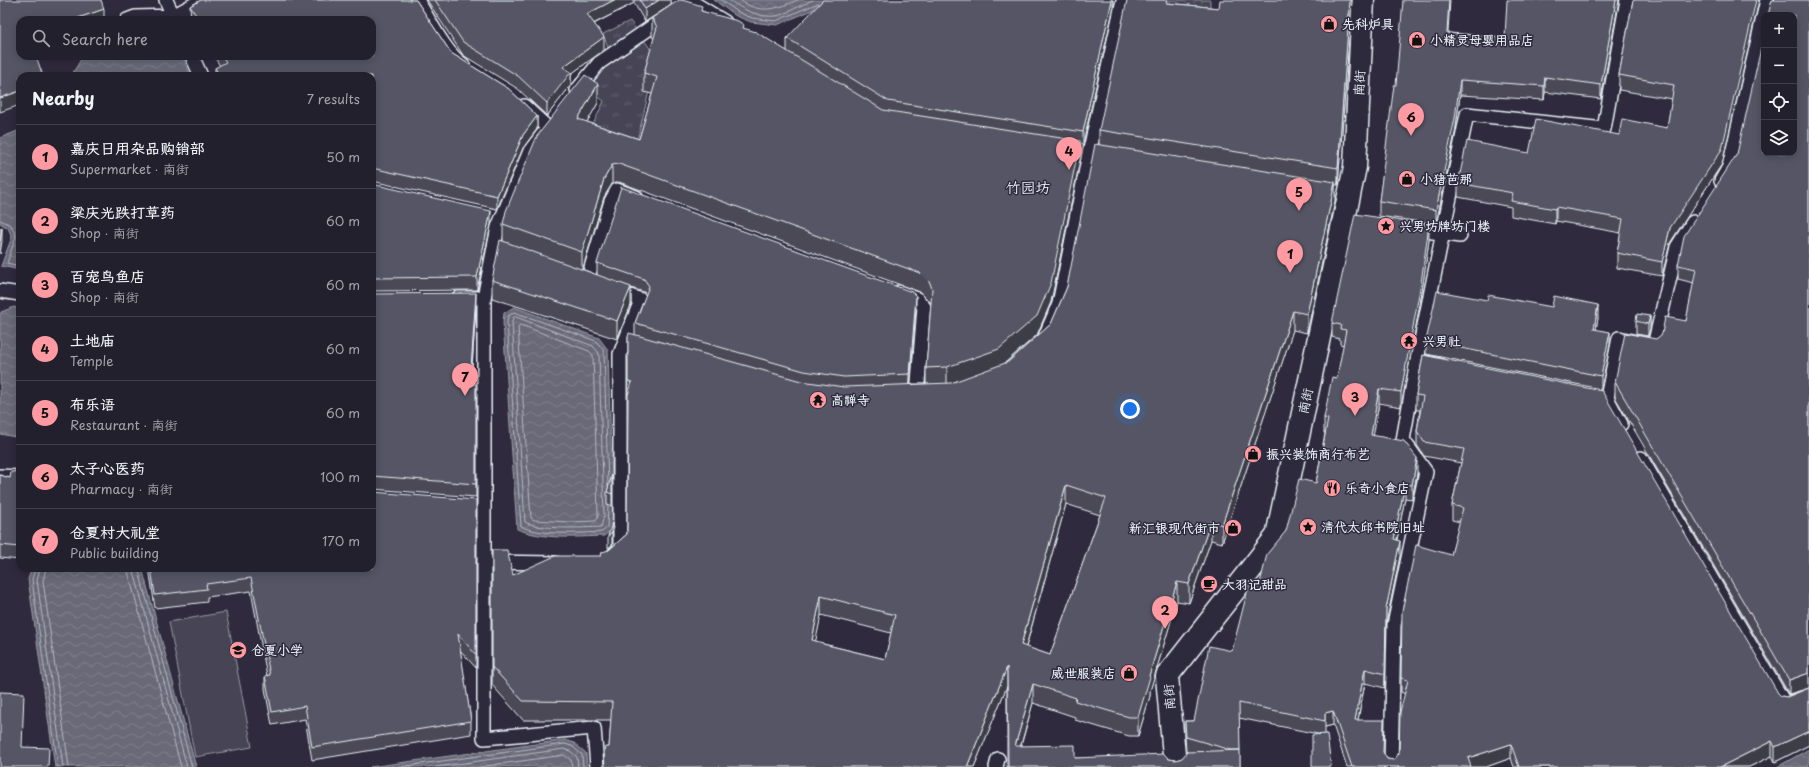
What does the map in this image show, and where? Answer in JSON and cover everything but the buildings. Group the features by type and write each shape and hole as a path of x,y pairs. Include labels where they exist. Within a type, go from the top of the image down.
{"street":[{"name":"南街","path":"1175,767 1167,676 1277,536 1351,220 1341,194 1354,167 1363,0"}],"lane":[{"path":"166,0 173,16"},
{"path":"177,16 202,0"},
{"path":"416,0 457,61 476,73"},
{"path":"571,98 599,63 690,0 738,30"},
{"path":"1032,350 1044,340 1059,304 1088,154 1123,0"},
{"path":"1391,767 1394,626 1426,472 1403,440 1417,360 1467,114 1604,129 1626,0"},
{"path":"1712,194 1729,167 1767,0"},
{"path":"194,60 199,72"},
{"path":"514,96 548,128"},
{"path":"557,116 530,151 498,227 484,298 484,738 594,728 597,767"},
{"path":"1073,151 1104,156"},
{"path":"586,281 611,201 617,190 647,201"},
{"path":"1627,434 1607,398 1619,338 1654,346 1677,247 1699,214"},
{"path":"487,215 502,218"},
{"path":"1397,227 1460,236"},
{"path":"494,248 530,260"},
{"path":"572,276 641,300 620,354 620,549 604,564"},
{"path":"887,288 918,298 924,307 917,395"},
{"path":"0,291 16,293"},
{"path":"447,298 484,298"},
{"path":"624,342 639,346"},
{"path":"1417,360 1455,368"},
{"path":"903,395 933,394"},
{"path":"1592,395 1607,398"},
{"path":"1635,447 1785,704 1809,695"},
{"path":"0,476 16,477"},
{"path":"469,504 484,506"},
{"path":"484,561 566,563"}],"green space":[{"path":"1151,0 1210,0 1210,13"},
{"path":"630,21 657,58 636,145 590,131 604,101 575,80 609,50 603,34"},
{"path":"226,612 252,747 195,757 169,622"}],"water":[{"path":"714,0 828,0 822,6 777,25 751,22 736,16"},
{"path":"81,60 184,60 189,72 73,72"},
{"path":"16,132 16,269 1,266 12,237 8,228 0,223 0,138"},
{"path":"514,307 599,338 608,350 613,517 610,531 604,536 549,536 538,535 517,529 503,322 504,313"},
{"path":"16,308 16,437 0,434 1,312"},
{"path":"31,572 143,572 196,767 55,767 28,579"},
{"path":"565,740 574,743 586,753 587,767 370,767"},
{"path":"1809,749 1809,767 1777,767"}],"place":[{"name":"先科炉具","path":"1329,24"},
{"name":"小精灵母婴用品店","path":"1417,40"},
{"name":"太子心医药","path":"1411,136"},
{"name":"土地庙","path":"1069,170"},
{"name":"小猪芭那","path":"1407,179"},
{"name":"布乐语","path":"1299,211"},
{"name":"兴男坊牌坊门楼","path":"1386,226"},
{"name":"嘉庆日用杂品购销部","path":"1290,273"},
{"name":"兴男社","path":"1409,341"},
{"name":"仓夏村大礼堂","path":"465,396"},
{"name":"高禅寺","path":"818,400"},
{"name":"百宠鸟鱼店","path":"1355,416"},
{"name":"振兴装饰商行布艺","path":"1253,454"},
{"name":"乐奇小食店","path":"1332,488"},
{"name":"清代太邱书院旧址","path":"1308,527"},
{"name":"新汇银现代街市","path":"1233,528"},
{"name":"大羽记甜品","path":"1209,584"},
{"name":"梁庆光跌打草药","path":"1165,629"},
{"name":"仓夏小学","path":"238,650"},
{"name":"威世服装店","path":"1129,673"}],"district":[{"name":"竹园坊","path":"1028,188"}]}
